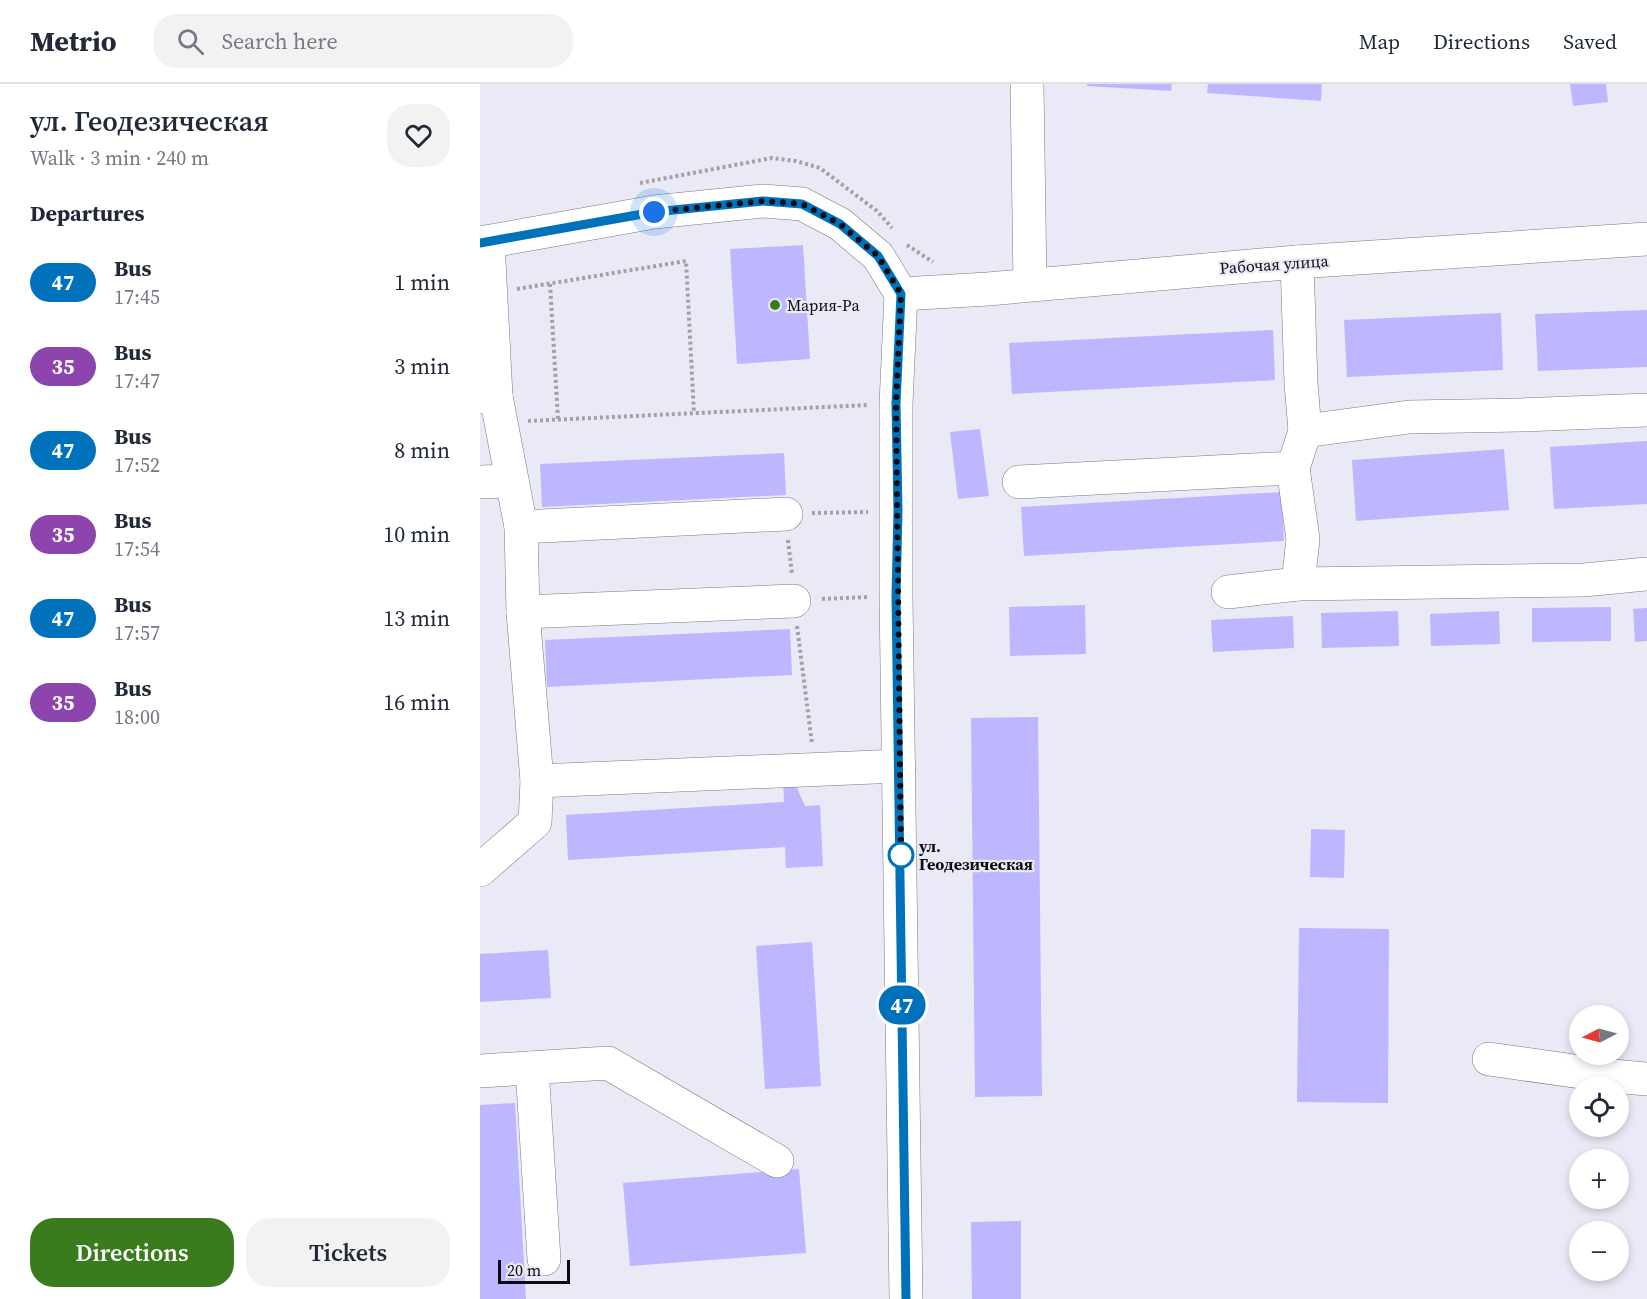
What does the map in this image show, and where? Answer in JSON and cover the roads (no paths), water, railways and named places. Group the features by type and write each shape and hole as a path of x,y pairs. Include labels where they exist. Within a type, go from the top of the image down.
{"street":[{"path":"1027,84 1030,285"},
{"path":"480,870 535,822 537,781 523,612 521,527 512,481 492,405 490,293 484,243 654,212 763,201 802,204 840,224 878,256 901,294 896,404 898,511 896,596 906,1299"},
{"name":"Рабочая улица","path":"901,294 1297,262 1647,239"},
{"path":"1297,262 1305,431 1293,468 1304,539 1298,584"},
{"path":"1305,431 1409,417 1521,416 1647,410"},
{"path":"1018,482 1293,468"},
{"path":"480,482 512,481"},
{"path":"521,527 786,514"},
{"path":"1228,592 1298,584 1584,580 1647,574"},
{"path":"523,612 794,601"},
{"path":"537,781 899,766"},
{"path":"1489,1059 1647,1079"},
{"path":"480,1071 608,1063 777,1161"},
{"path":"532,1068 544,1258"}],"place":[{"name":"Мария-Ра","path":"775,305"},
{"name":"ул. Геодезическая","path":"901,855"}]}
